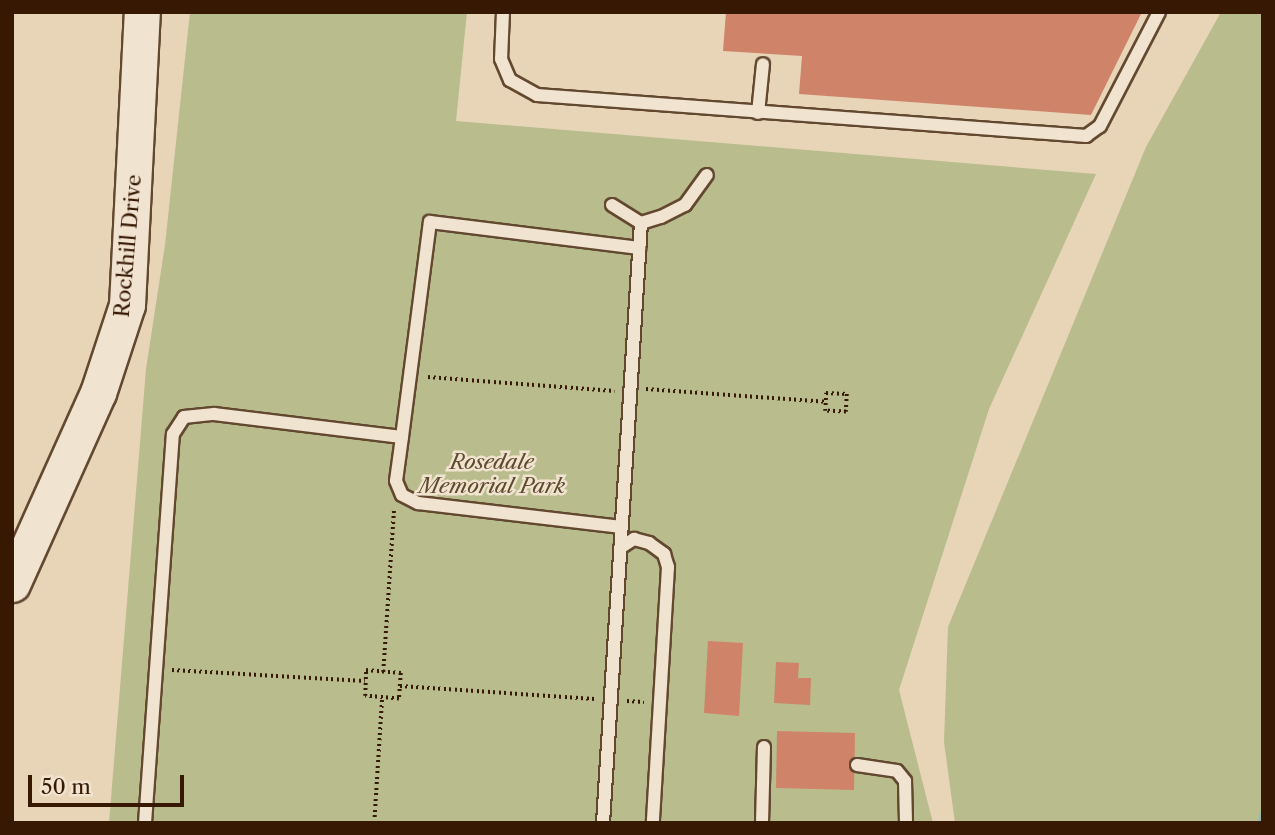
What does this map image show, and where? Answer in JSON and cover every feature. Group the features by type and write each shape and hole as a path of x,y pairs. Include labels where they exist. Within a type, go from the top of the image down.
{"street":[{"name":"Rockhill Drive","path":"12,584 98,393 127,305 142,12"}],"lane":[{"path":"503,12 501,59 510,80 537,95 1086,136 1100,126 1159,12"},
{"path":"758,113 763,64"},
{"path":"641,223 685,205 707,175"},
{"path":"612,205 641,223"},
{"path":"622,527 418,503 402,495 396,481 430,222 639,248"},
{"path":"603,823 641,223"},
{"path":"145,823 173,433 184,417 214,414 402,437"},
{"path":"621,548 634,539 649,543 664,554 668,567 653,823"},
{"path":"762,823 764,747"},
{"path":"857,765 897,772 905,781 906,823"}],"path":[{"path":"428,377 826,402"},
{"path":"826,393 847,394 846,412 825,411 826,402 826,393"},
{"path":"383,671 396,481"},
{"path":"156,669 365,681"},
{"path":"366,670 401,673 399,699 365,696 365,681 366,670"},
{"path":"400,686 660,703"},
{"path":"374,823 382,697"}],"green space":[{"name":"Rosedale Memorial Park","path":"190,12 467,12 456,121 1096,174 989,409 899,690 933,823 109,823 146,369 165,245"},
{"path":"1221,12 1263,12 1263,823 955,823 944,742 948,627 1146,147"}],"building":[{"path":"726,12 1142,12 1091,115 799,94 802,56 723,51"},
{"path":"708,641 743,643 739,716 704,713"},
{"path":"776,662 799,663 798,678 811,678 810,705 774,703"},
{"path":"777,731 855,733 854,790 776,788"}],"waterway":[{"path":"1260,823 1263,814"}]}
